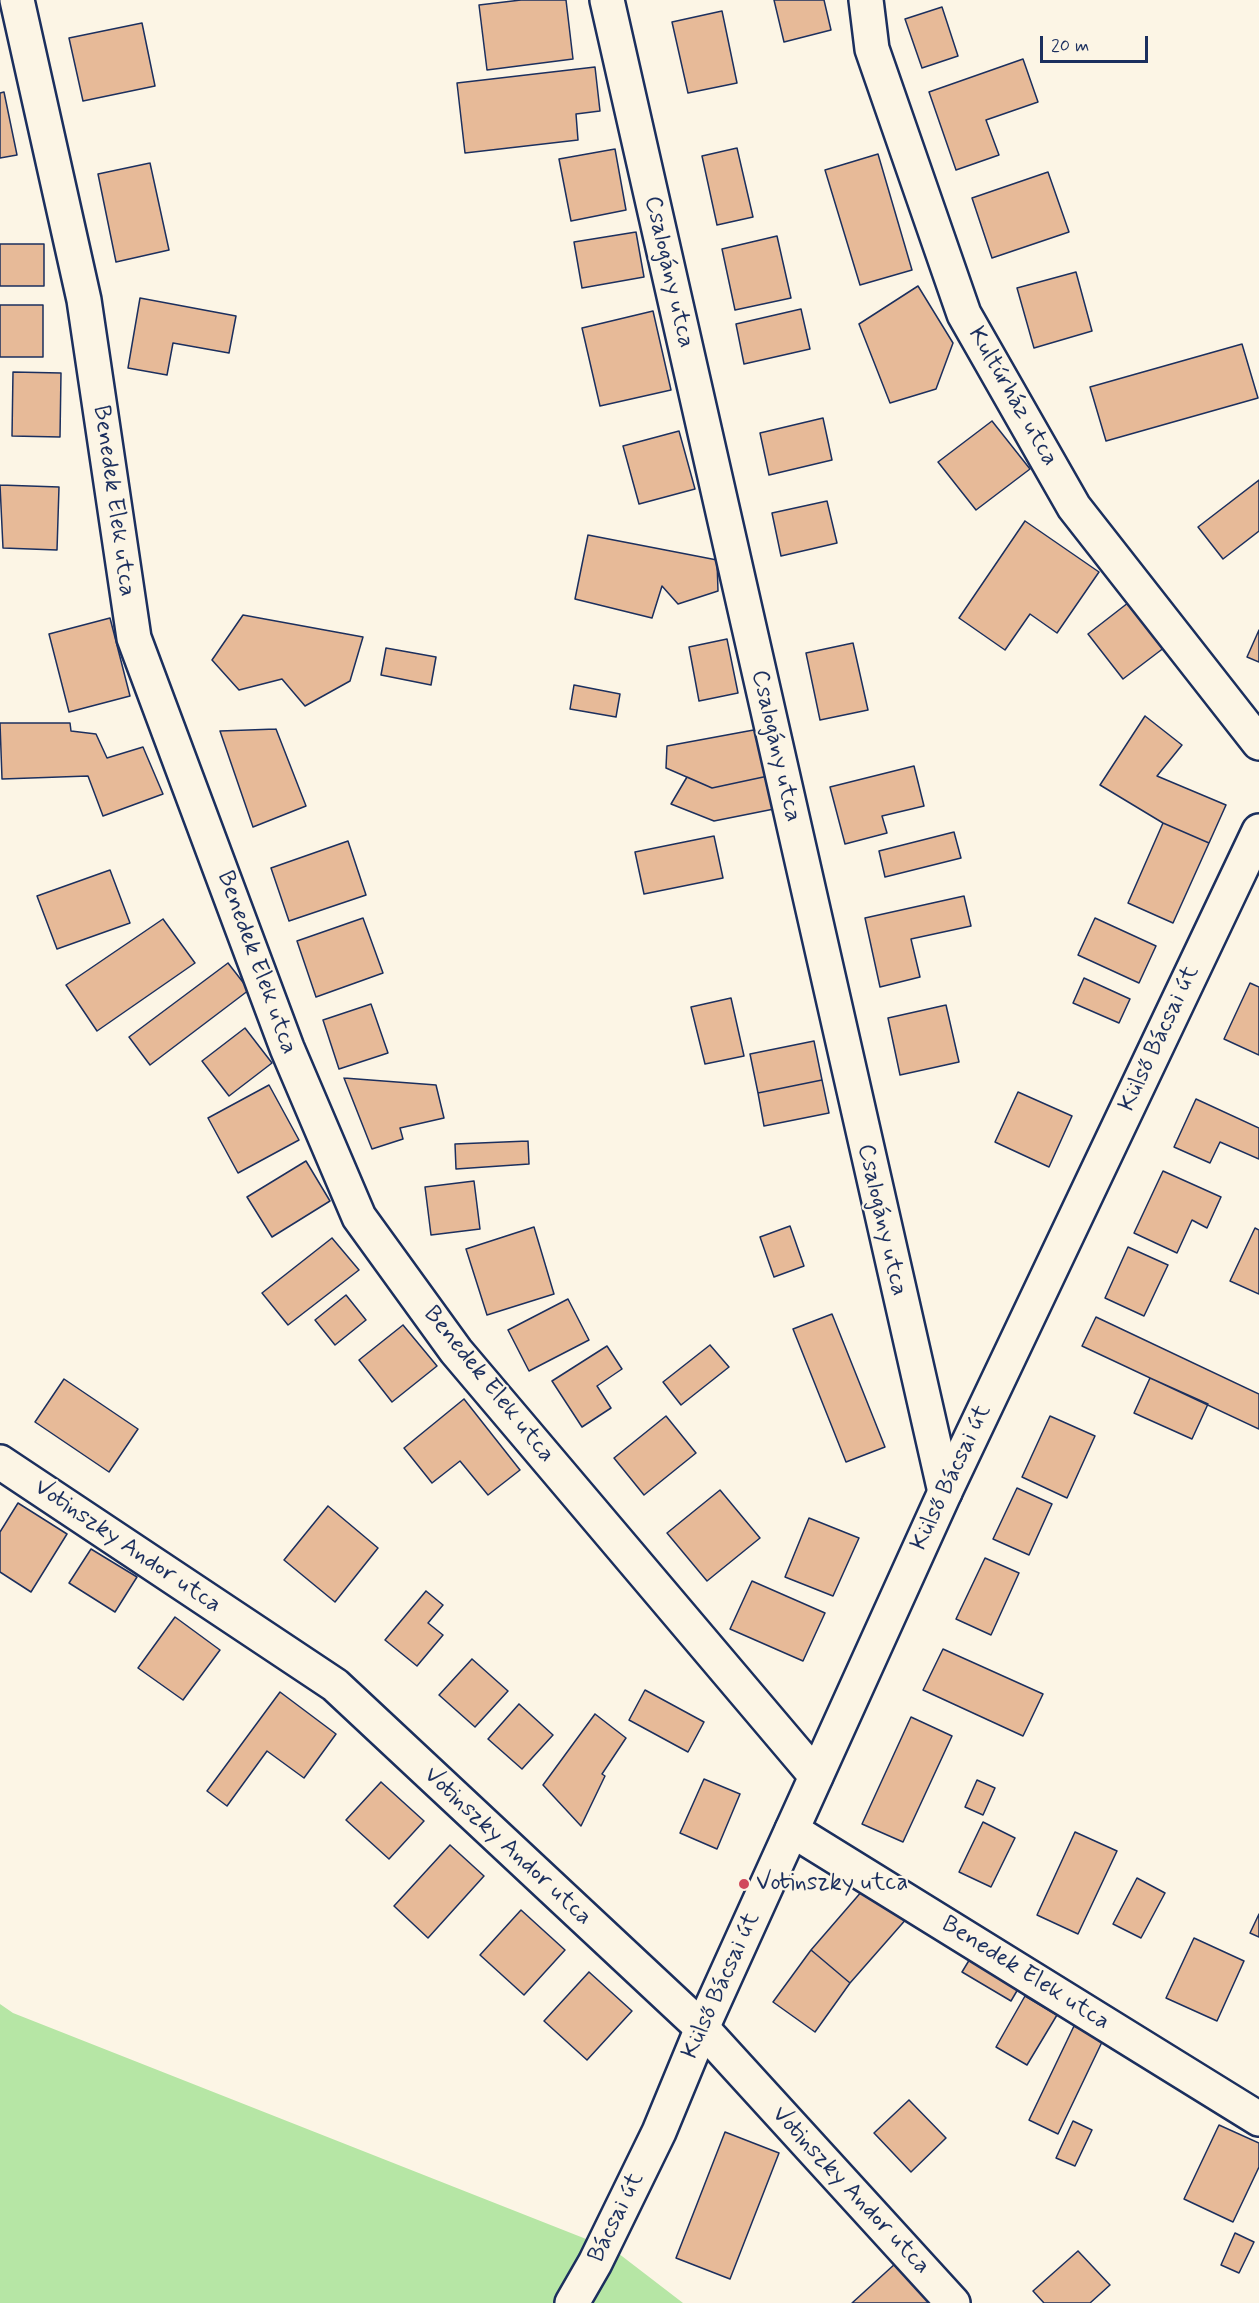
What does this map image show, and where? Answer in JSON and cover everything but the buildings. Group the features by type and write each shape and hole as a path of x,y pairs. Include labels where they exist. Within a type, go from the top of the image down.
{"street":[{"name":"Benedek Elek utca","path":"17,0 84,300 134,638 287,1048 359,1217 456,1351 816,1776"},
{"name":"Csalogány utca","path":"607,0 945,1492"},
{"name":"Kultúrház utca","path":"866,0 872,49 964,314 1074,507 1259,743"},
{"name":"Külső Bácsai út","path":"659,2132 702,2028 945,1492 1259,831"},
{"name":"Votinszky Andor utca","path":"0,1462 335,1685 702,2028 953,2303"},
{"name":"Benedek Elek utca","path":"792,1830 1259,2119"},
{"name":"Bácsai út","path":"572,2303 595,2264 659,2132"}],"green space":[{"path":"0,2004 13,2013 614,2250 683,2303 0,2303"}],"place":[{"name":"Votinszky utca","path":"744,1884"}]}
